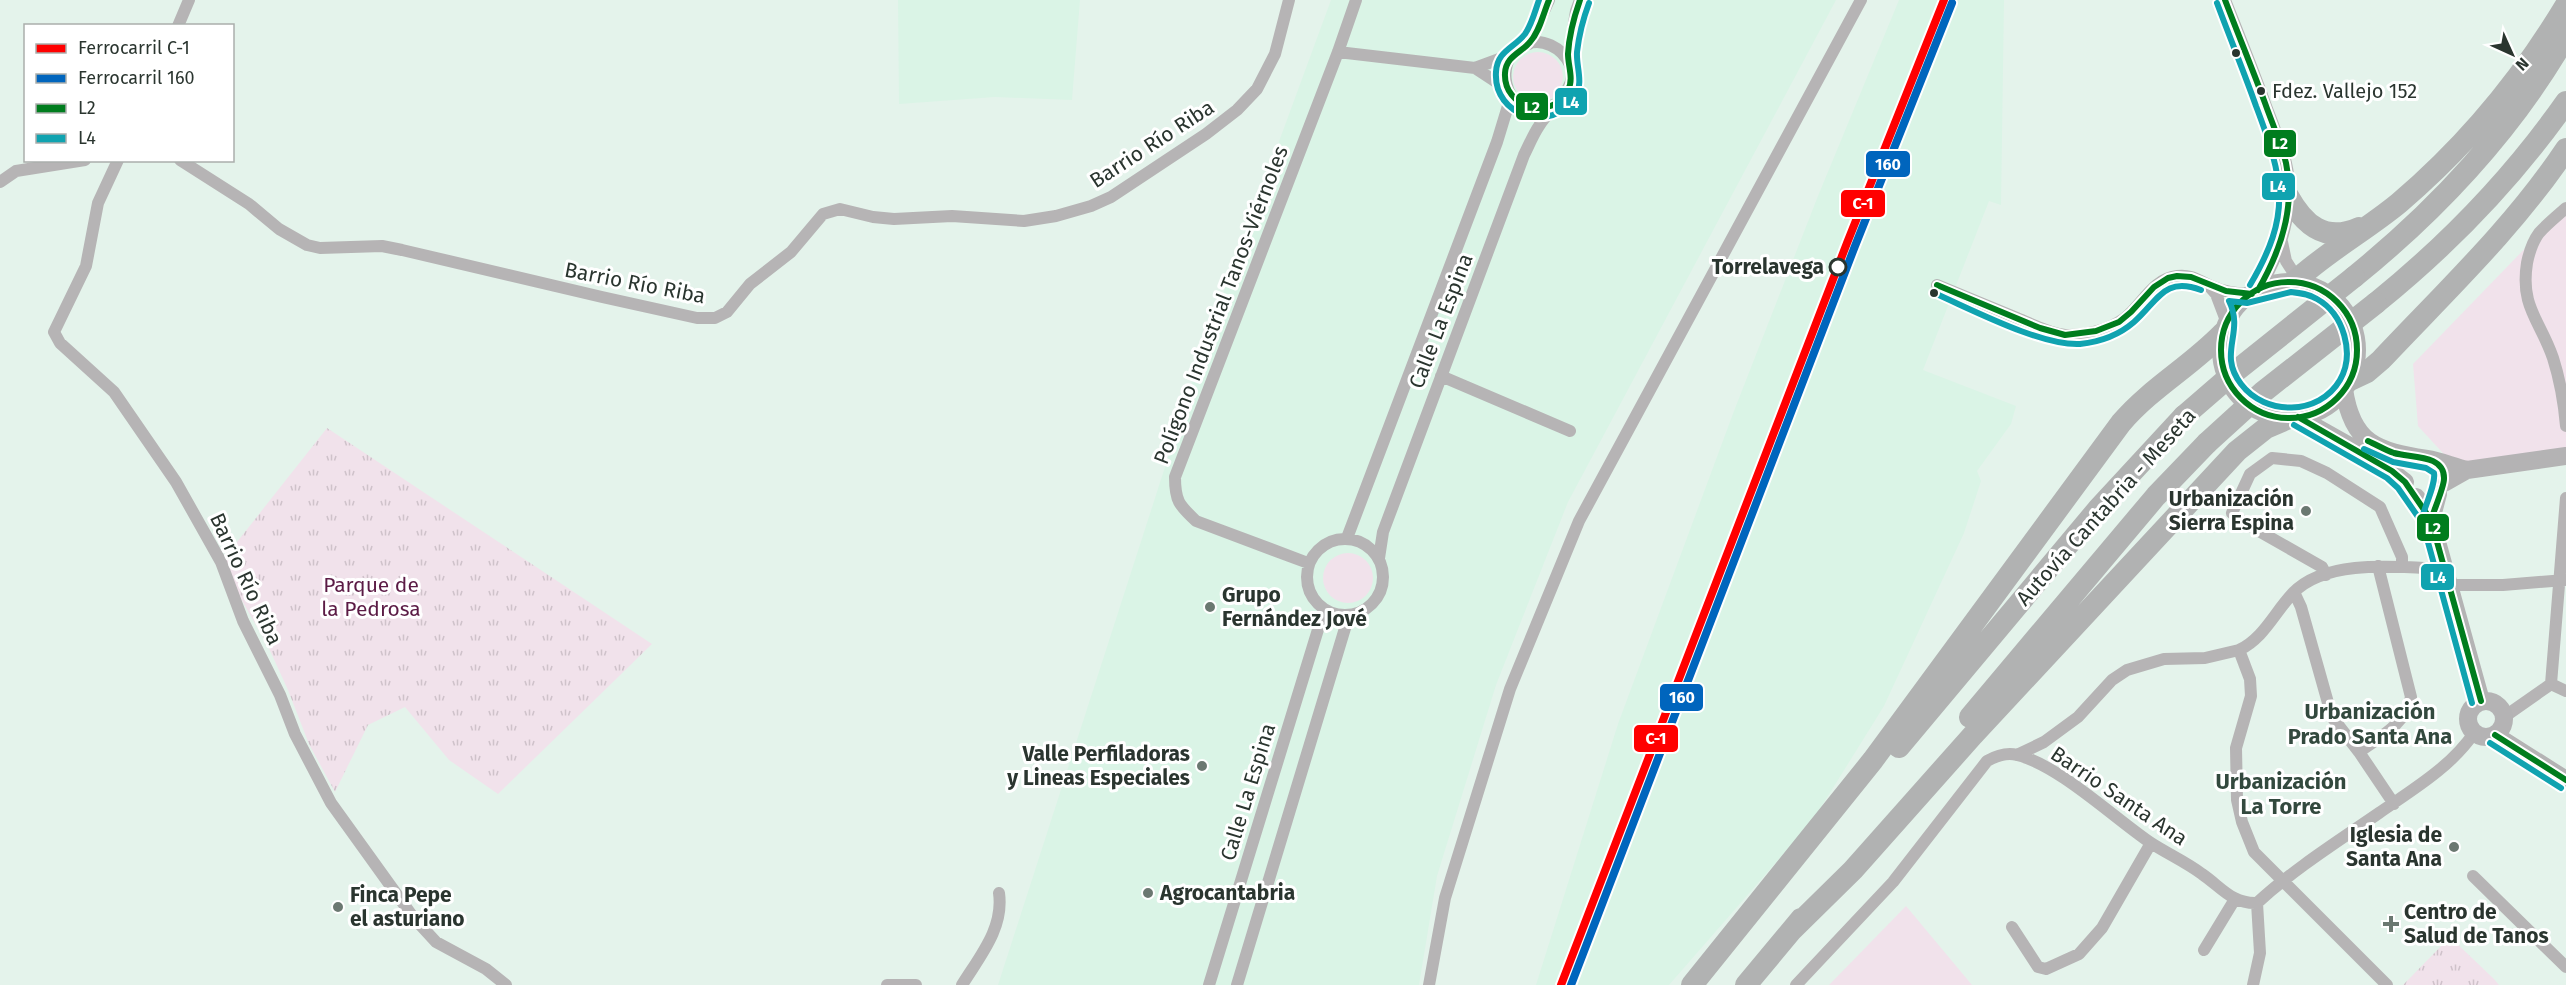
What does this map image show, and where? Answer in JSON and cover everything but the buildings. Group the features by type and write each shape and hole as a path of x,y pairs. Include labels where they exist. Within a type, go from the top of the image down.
{"highway":[{"path":"2297,282 2334,249 2379,218 2439,167 2481,124 2531,60 2566,4"},
{"name":"Autovía Cantabria - Meseta","path":"1702,985 2129,474 2184,416 2412,227 2480,157 2540,79 2566,36"},
{"name":"Autovía Cantabria - Meseta","path":"1746,985 2144,510 2207,443 2263,392 2427,260 2484,204 2530,152 2566,102"},
{"path":"2347,384 2381,360 2481,254 2521,210 2566,149"},
{"path":"2288,196 2304,220 2318,230 2348,232 2379,218"},
{"path":"1692,985 1873,760 2121,423 2142,400 2191,364 2225,328"},
{"path":"1791,931 1853,870 1943,767 2237,450 2266,428 2294,417"}],"street":[{"path":"179,24 189,0"},
{"name":"Barrio Río Riba","path":"183,162 249,204 279,229 307,245 320,248 372,246 402,250 697,318 715,318 727,312 750,284 791,252 823,214 840,209 873,217 894,219 951,216 1023,221 1065,213 1111,197 1206,135 1237,110 1257,89 1275,54 1289,0"},
{"name":"Polígono Industrial Tanos-Viérnoles","path":"1308,563 1196,521 1181,508 1175,496 1175,477 1356,0"},
{"path":"1529,44 1536,33 1549,0"},
{"name":"Calle La Espina","path":"1349,615 1368,608 1380,592 1383,581 1379,558 1383,532 1441,376 1524,155 1539,125 1568,90 1571,81 1568,60 1580,0"},
{"path":"1428,985 1446,898 1510,689 1580,521 1862,0"},
{"path":"2225,0 2280,143 2288,175 2288,196 2282,239 2277,255 2255,292"},
{"path":"1338,52 1475,68 1538,42 1555,47 1568,60"},
{"name":"Calle La Espina","path":"1347,538 1497,142 1509,92 1505,71 1513,54"},
{"path":"1475,68 1509,92 1518,104 1527,108 1548,108 1556,104"},
{"path":"0,182 16,171 72,162"},
{"name":"Barrio Río Riba","path":"117,162 98,203 86,267 54,332 60,343 114,392 176,482 221,562 243,621 280,695 295,734 331,802 413,917 436,942 486,969 506,985"},
{"path":"2566,208 2538,234 2529,254 2525,279 2526,298 2552,357 2560,387 2566,426"},
{"path":"2282,239 2286,261 2297,282"},
{"path":"1937,285 2048,331 2072,335 2101,330 2119,322 2133,311 2154,287 2168,278 2192,276 2210,286 2229,292 2255,292"},
{"path":"2347,384 2324,408 2294,417 2264,414 2250,405 2237,394 2224,373 2221,353 2225,328 2237,306 2255,292 2275,284 2297,282 2321,290 2331,297 2348,317 2353,328 2356,353 2347,384 2352,422 2366,439 2383,449 2468,470 2566,456"},
{"path":"2210,286 2216,294 2225,328"},
{"path":"1441,376 1570,431"},
{"path":"2294,417 2380,463 2410,489 2428,498 2468,470"},
{"path":"2326,575 2322,567 2243,522 2232,513 2250,474 2272,458 2301,461 2327,472 2380,507 2402,557 2402,567"},
{"path":"2431,520 2444,473 2430,460 2417,460 2408,468 2410,489 2431,520 2481,701"},
{"path":"2504,717 2551,684 2562,580 2566,498"},
{"path":"1238,985 1349,615 1336,615 1314,601 1308,589 1306,576 1308,563 1323,544 1335,539 1347,538 1365,543 1379,558"},
{"path":"2359,752 2399,722 2407,711 2410,697 2378,566"},
{"name":"Barrio Santa Ana","path":"2017,755 2044,741 2078,717 2112,680 2127,670 2164,659 2205,658 2240,650 2252,644 2294,592 2313,579 2378,566 2402,567 2447,577 2504,585 2562,580"},
{"path":"2294,592 2301,607 2332,717 2394,804"},
{"name":"Calle La Espina","path":"1209,985 1324,609"},
{"path":"2240,650 2250,679 2251,696 2236,748 2239,811 2254,852 2387,985"},
{"path":"2551,684 2566,691"},
{"path":"2481,701 2499,705 2504,717 2502,727 2495,735 2486,738 2474,733 2468,724 2468,712 2481,701"},
{"path":"2204,950 2235,899 2243,904 2257,903 2282,880 2394,804 2441,767 2467,743 2474,733"},
{"path":"2495,735 2566,780"},
{"path":"1796,985 1893,882 1987,761 1999,755 2017,755"},
{"name":"Barrio Santa Ana","path":"2017,755 2044,766 2082,791 2151,843 2202,873 2235,899"},
{"path":"2012,927 2038,966 2046,969 2079,954 2102,928 2151,843"},
{"path":"2473,876 2566,967"},
{"path":"962,985 983,953 997,925 999,893"},
{"path":"2253,985 2260,953 2257,903"},
{"path":"887,985 916,985"}],"shaded area":[{"path":"898,0 1080,0 1072,100 995,97 899,104"},
{"path":"1331,0 1836,0 1568,502 1496,685 1437,876 1419,985 998,985 1205,343"},
{"path":"1899,0 2004,0 2001,205 1989,201 1923,370 2016,406 2011,424 1977,471 1981,481 1964,533 1884,706 1813,820 1669,985 1536,985 1618,724 1734,411 1818,196"}],"green space":[{"path":"1533,52 1543,52 1556,59 1563,72 1563,82 1556,95 1543,102 1533,102 1524,98 1517,91 1513,82 1513,72 1517,63 1524,56"},
{"path":"2566,206 2566,456 2452,463 2418,426 2413,364"},
{"name":"Parque de la Pedrosa","path":"327,428 652,644 498,794 449,760 405,707 368,725 335,792 309,744 267,644 241,599 225,562 233,547"},
{"path":"1348,553 1362,557 1369,564 1373,578 1369,592 1362,599 1348,603 1334,599 1327,592 1323,578 1327,564 1334,557"},
{"path":"1906,906 1972,985 1829,985"},
{"path":"2450,937 2494,979 2499,985 2403,985"}],"railway":[{"path":"1568,985 1579,963 1953,0"}],"rail line":[{"name":"C-1","path":"1561,985 1847,243 1944,0"},
{"name":"160","path":"1571,985 1855,246 1952,3"}],"transit line":[{"name":"L4","path":"1539,0 1525,34 1499,59 1496,72 1498,88 1504,100 1514,109 1526,115 1539,117 1553,115 1565,108 1578,91 1577,52 1589,3"},
{"name":"L2","path":"1549,0 1533,38 1506,67 1506,85 1512,95 1530,107 1551,106 1561,100 1570,86 1569,40 1580,0"},
{"name":"L2","path":"2225,0 2279,140 2289,180 2284,229 2273,260 2258,290"},
{"name":"L4","path":"2217,3 2266,132 2277,176 2278,217 2273,237 2250,285"},
{"name":"L2","path":"1937,285 2040,328 2065,335 2096,331 2119,322 2154,287 2168,278 2177,276 2191,277 2226,291 2252,294"},
{"name":"L2","path":"2289,282 2315,288 2337,302 2351,324 2357,350 2351,376 2337,398 2315,412 2289,418 2263,412 2241,398 2227,376 2221,350 2227,324 2241,302 2263,288 2289,282"},
{"name":"L4","path":"1934,293 2026,333 2064,343 2080,344 2101,340 2122,331 2170,288 2188,286 2201,290"},
{"name":"L4","path":"2291,292 2314,297 2334,314 2344,335 2347,358 2340,380 2331,392 2306,406 2292,407 2264,402 2251,394 2234,373 2231,362 2234,323 2229,301 2247,303 2291,292"},
{"name":"L2","path":"2298,417 2392,471 2405,482 2431,520 2481,701"},
{"name":"L4","path":"2294,425 2387,478 2398,488 2423,524 2472,703"},
{"name":"L2","path":"2368,441 2394,453 2426,458 2439,465 2443,471 2444,483 2431,520"},
{"name":"L4","path":"2364,449 2393,462 2426,468 2434,473 2432,488 2422,518"},
{"name":"L2","path":"2495,735 2566,780"},
{"name":"L4","path":"2490,743 2561,788"}],"place":[{"name":"Fdez. Vallejo 152","path":"2261,91"},
{"name":"Torrelavega","path":"1838,267"},
{"name":"Urbanización Sierra Espina","path":"2306,511"},
{"name":"Grupo Fernández Jové","path":"1210,607"},
{"name":"Valle Perfiladoras y Lineas Especiales","path":"1202,766"},
{"name":"Iglesia de Santa Ana","path":"2454,847"},
{"name":"Agrocantabria","path":"1148,893"},
{"name":"Finca Pepe el asturiano","path":"338,907"},
{"name":"Centro de Salud de Tanos","path":"2391,924"}],"district":[{"name":"Urbanización Prado Santa Ana","path":"2370,724"},
{"name":"Urbanización La Torre","path":"2281,794"}]}
